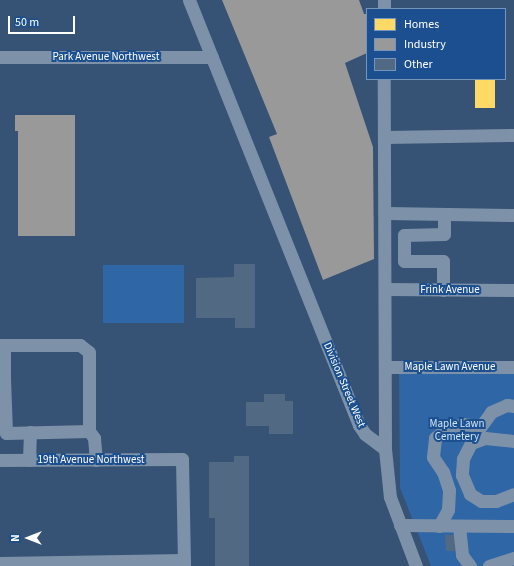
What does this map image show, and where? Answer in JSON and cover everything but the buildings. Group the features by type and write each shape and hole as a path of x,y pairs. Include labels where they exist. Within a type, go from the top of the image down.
{"street":[{"name":"Division Street West","path":"189,0 359,425 368,436 385,449"},
{"name":"Park Avenue Northwest","path":"0,57 212,57"},
{"path":"384,80 387,290 385,449 388,480 398,520 416,566"},
{"path":"385,137 514,135"},
{"path":"386,213 514,214"},
{"path":"443,290 443,261 404,262 404,235 444,234 444,214"},
{"name":"Frink Avenue","path":"387,290 514,290"},
{"path":"89,431 30,432 3,436 2,345 80,344 89,352 89,431 94,438 96,460"},
{"name":"Maple Lawn Avenue","path":"387,367 514,368"},
{"path":"514,406 507,405 491,412 480,426 463,459 462,475 470,494 481,501 496,501 514,494"},
{"path":"439,526 448,510 449,490 443,472 433,457 435,438 448,427 462,424 480,426"},
{"path":"29,460 30,432"},
{"path":"471,444 485,438 514,441"},
{"name":"19th Avenue Northwest","path":"0,460 182,459 184,563"},
{"path":"398,520 439,526 514,526"},
{"path":"459,526 462,555 470,566"},
{"path":"489,566 514,558"},
{"path":"0,563 184,563"}],"green space":[{"path":"103,265 184,265 184,323 103,323"},
{"name":"Maple Lawn Cemetery","path":"399,373 514,374 514,566 431,566 400,488"}]}
